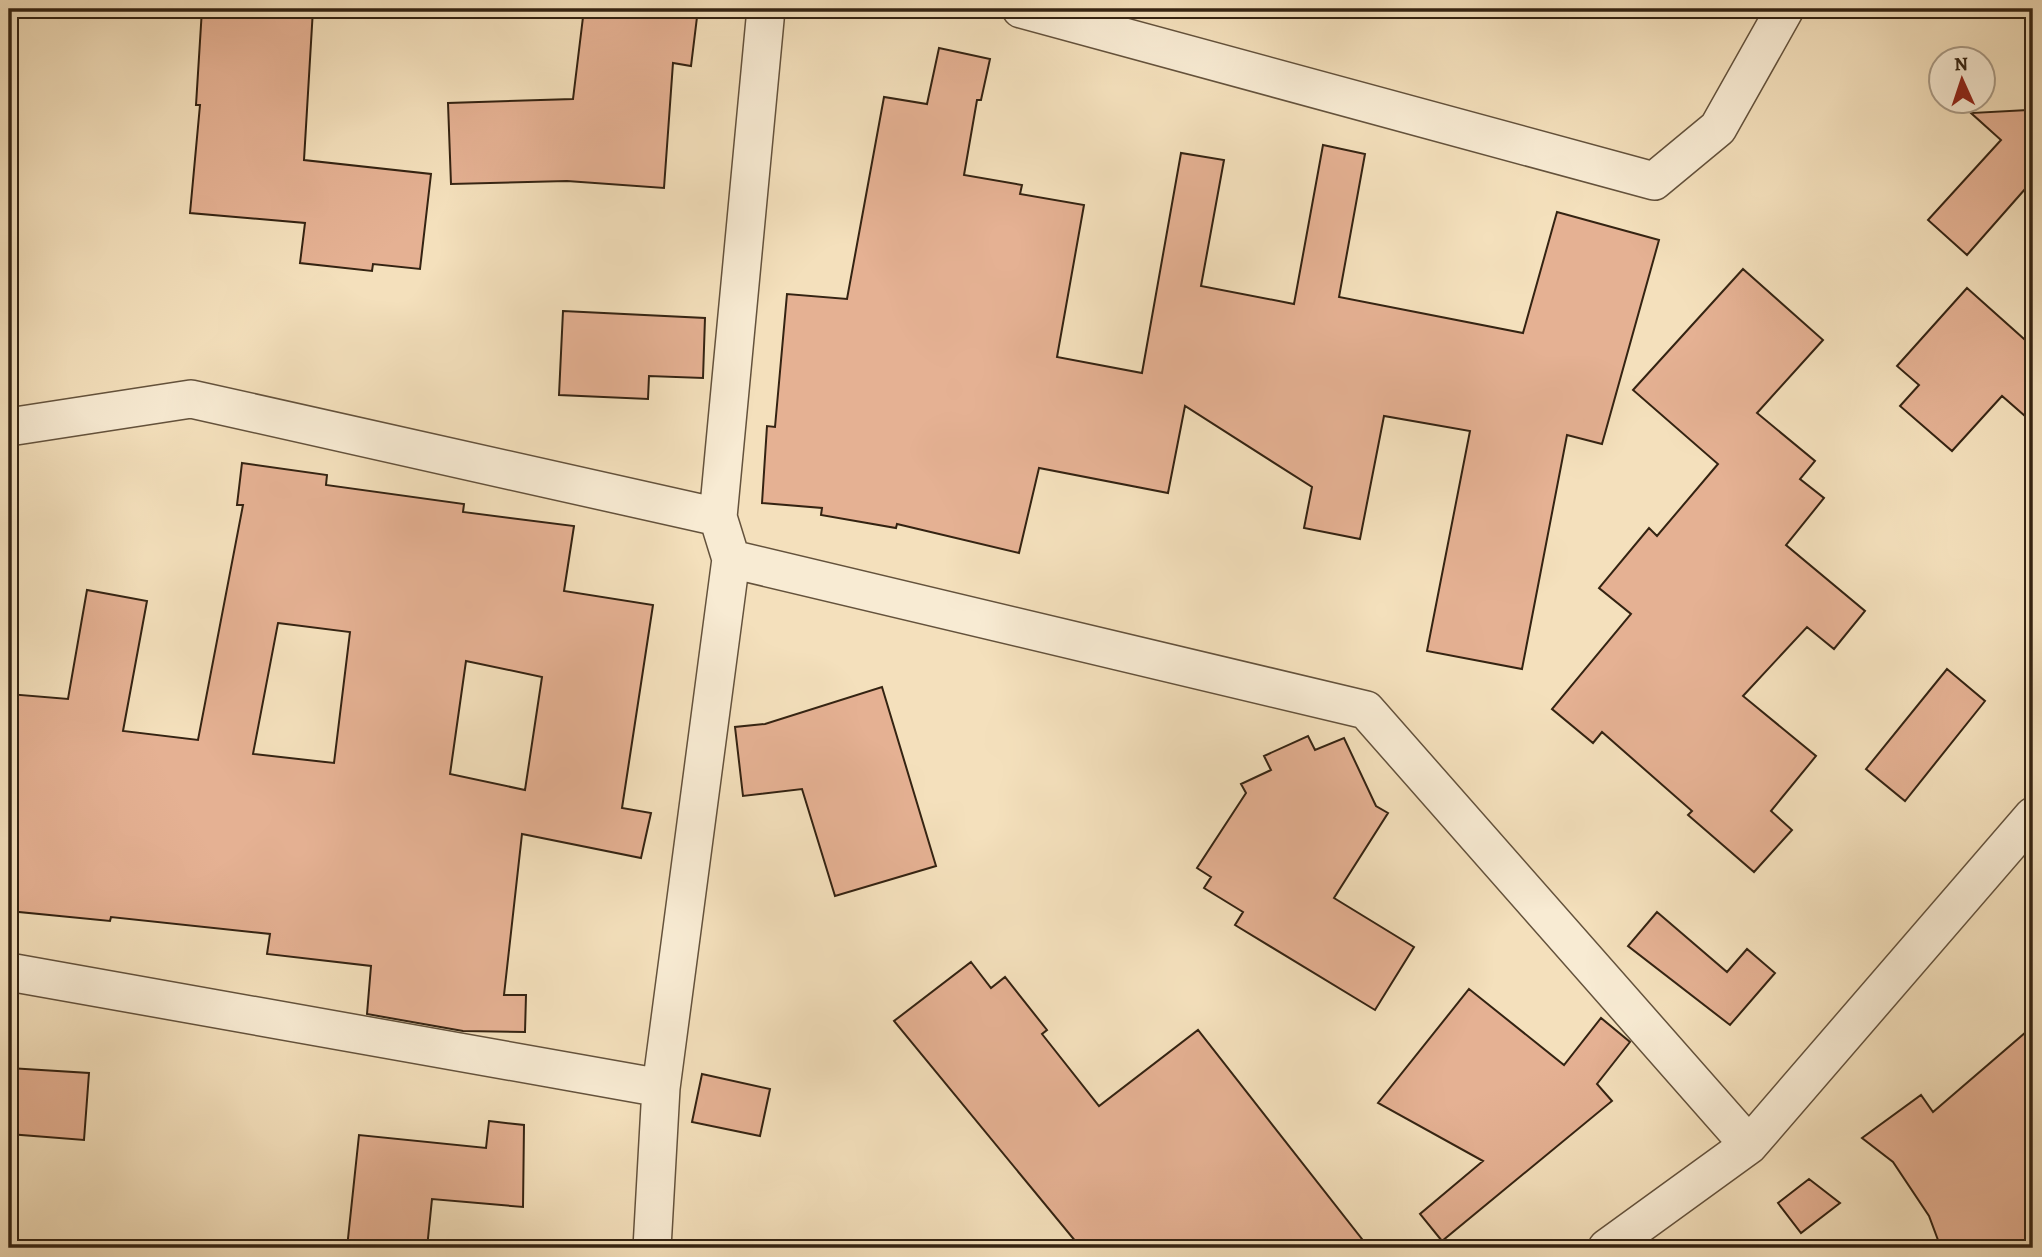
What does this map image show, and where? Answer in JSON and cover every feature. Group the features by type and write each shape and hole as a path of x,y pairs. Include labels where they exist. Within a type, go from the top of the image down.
{"street":[{"path":"652,1248 661,1088 731,559 718,517 766,9"},
{"path":"1021,9 1654,181 1718,128 1785,9"},
{"path":"9,426 191,399 718,517"},
{"path":"731,559 1366,710 1749,1144"},
{"path":"1607,1248 1749,1144 2033,816"},
{"path":"9,972 661,1088"}],"building":[{"path":"202,9 313,9 304,160 431,174 420,269 373,264 372,271 300,263 305,223 190,213 200,105 196,105"},
{"path":"584,9 698,9 691,66 673,63 664,188 567,181 451,184 448,103 573,99"},
{"path":"939,48 990,59 981,100 977,100 964,175 1022,185 1020,194 1084,205 1057,357 1142,373 1181,153 1224,160 1201,286 1294,304 1323,145 1365,154 1339,297 1523,333 1557,212 1659,240 1602,444 1567,435 1522,669 1427,651 1470,431 1384,416 1360,539 1304,528 1312,487 1185,406 1168,493 1039,468 1019,553 897,524 896,528 821,515 822,508 762,503 767,426 775,427 787,294 847,299 884,97 927,104"},
{"path":"2033,104 2033,180 1967,255 1928,220 2001,140 1974,116 1996,116 1996,112 2028,110"},
{"path":"1743,269 1823,340 1757,413 1815,461 1800,479 1824,498 1786,545 1865,611 1834,649 1807,627 1743,696 1816,756 1771,811 1792,830 1754,872 1688,815 1692,811 1602,732 1593,743 1552,709 1631,614 1599,588 1649,528 1657,536 1718,464 1633,390"},
{"path":"1967,288 2033,347 2033,423 2002,396 1952,451 1900,406 1919,385 1897,366"},
{"path":"563,311 705,318 703,378 649,376 648,399 559,395"},
{"path":"242,463 327,475 326,485 464,504 463,512 574,526 564,591 653,605 622,808 651,813 641,858 522,834 504,995 526,995 525,1032 463,1031 367,1014 371,966 267,954 270,934 111,917 110,921 9,911 9,694 68,699 87,590 147,601 123,731 198,740 243,505 237,505","holes":["278,623 350,632 334,763 253,754","466,661 542,677 525,790 450,774"]},
{"path":"1947,669 1985,701 1905,801 1866,769"},
{"path":"882,687 936,866 835,896 802,789 743,796 735,727 765,724"},
{"path":"1308,736 1315,750 1344,738 1376,806 1388,813 1334,898 1414,947 1375,1010 1235,925 1243,912 1204,888 1211,877 1197,868 1246,793 1241,784 1271,770 1264,756"},
{"path":"1657,912 1727,972 1747,949 1775,973 1730,1025 1628,946"},
{"path":"971,962 991,988 1005,977 1047,1030 1042,1034 1099,1106 1198,1030 1369,1248 1081,1248 894,1021"},
{"path":"1469,989 1564,1065 1601,1018 1630,1042 1597,1084 1612,1101 1442,1241 1420,1214 1483,1161 1378,1103"},
{"path":"2033,1026 2033,1248 1941,1248 1929,1216 1893,1162 1862,1138 1921,1095 1933,1112"},
{"path":"9,1068 89,1073 84,1140 9,1134"},
{"path":"702,1074 770,1089 760,1136 692,1122"},
{"path":"489,1121 524,1125 523,1207 432,1199 427,1248 347,1248 359,1135 486,1148"},
{"path":"1809,1179 1840,1203 1801,1233 1778,1203"}]}
